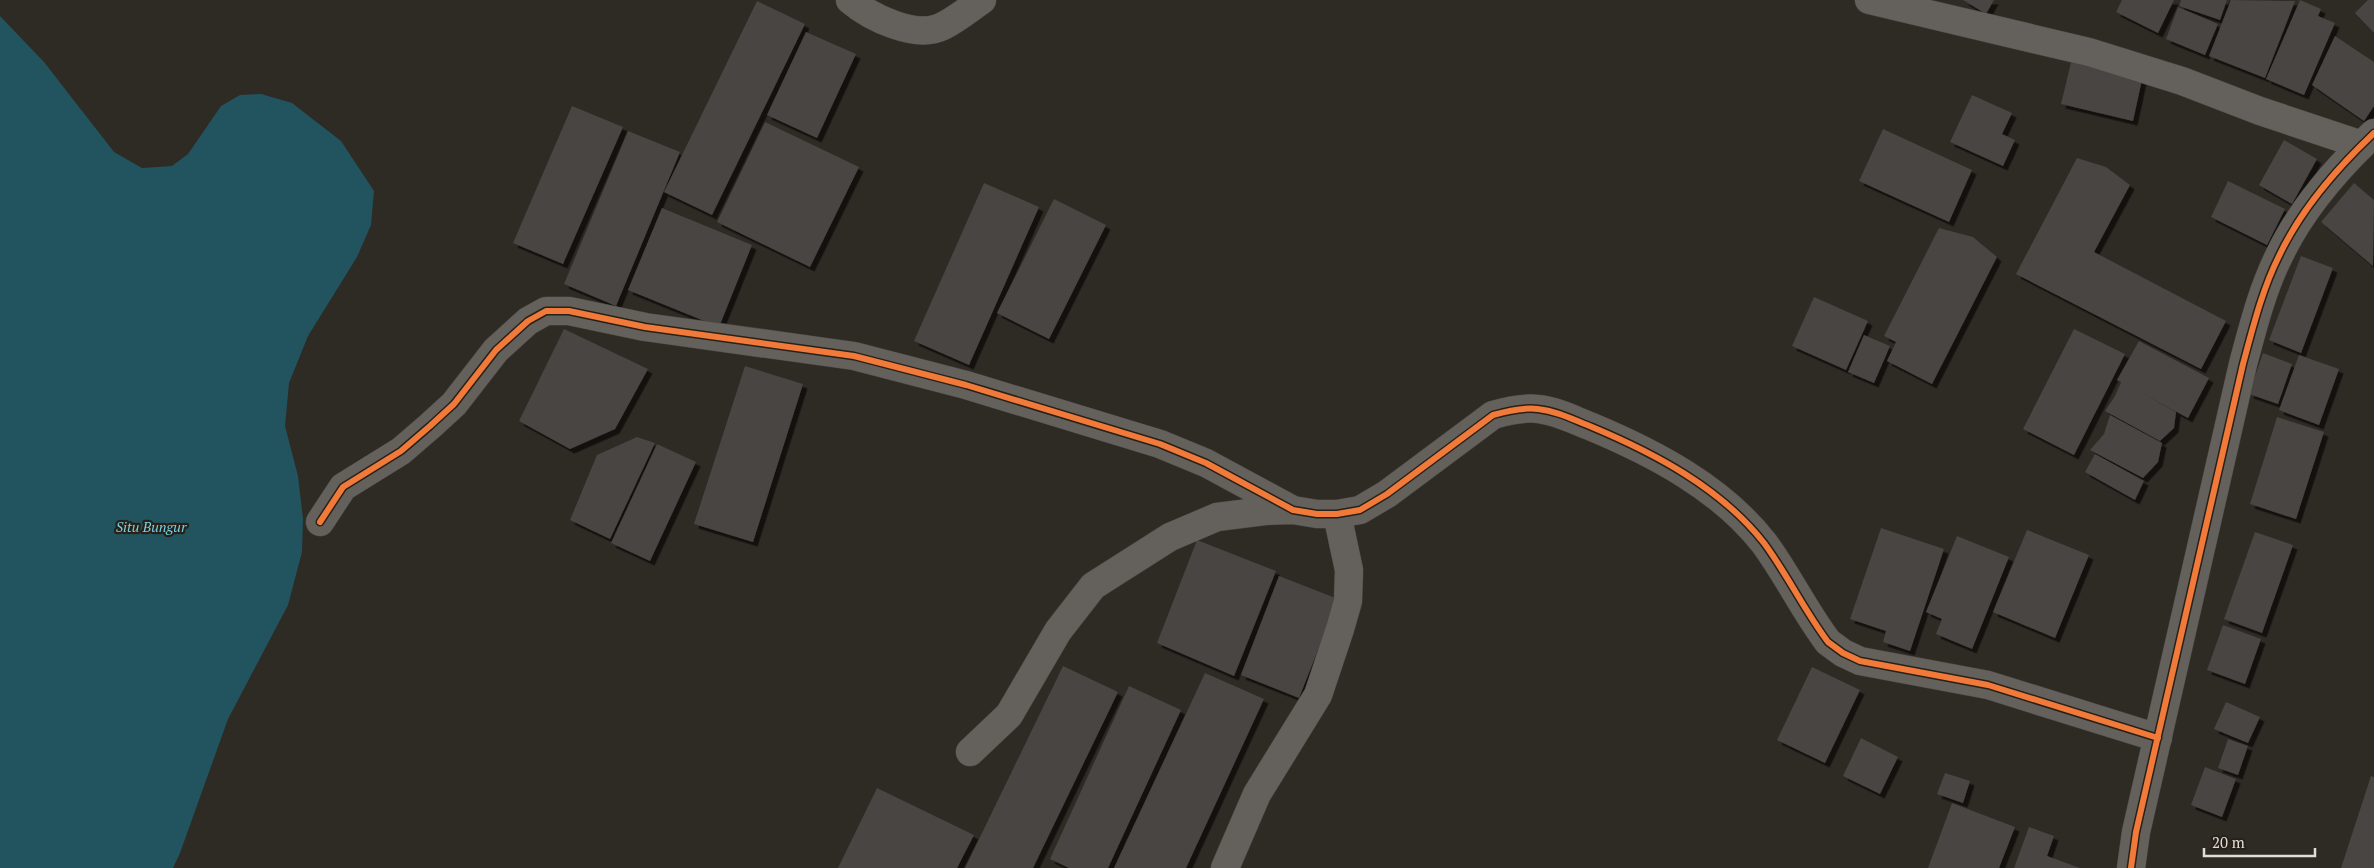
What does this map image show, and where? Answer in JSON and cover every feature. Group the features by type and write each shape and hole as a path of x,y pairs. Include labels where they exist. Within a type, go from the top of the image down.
{"street":[{"path":"850,0 863,11 889,23 918,30 941,27 982,0"},
{"path":"1868,0 2089,52 2182,80 2260,111 2368,139 2310,203 2279,255 2258,308 2243,364 2136,832 2131,868"},
{"path":"320,522 343,487 401,451 430,426 454,404 496,350 528,321 546,311 569,311 645,327 854,356 966,385 1160,444 1206,463 1293,510"},
{"path":"970,752 1010,715 1058,631 1093,586 1170,537 1216,517 1265,510 1293,510 1317,514 1337,514 1360,510 1387,494 1493,415 1511,410 1537,408 1559,413 1630,443 1707,488 1735,510 1763,542 1828,642 1843,653 1860,660 1988,685 2158,738"},
{"path":"1225,868 1257,794 1318,695 1340,629 1348,602 1349,570 1337,514"}],"water":[{"name":"Situ Bungur","path":"0,16 44,62 114,152 142,168 172,166 188,154 221,106 240,95 261,94 292,103 341,141 374,191 371,225 357,257 308,336 289,383 285,426 298,476 303,519 302,552 288,605 228,719 173,868 0,868"}],"building":[{"path":"1963,0 1994,0 1986,14"},
{"path":"2122,0 2174,0 2158,33 2116,12"},
{"path":"2181,0 2227,0 2220,20 2179,6"},
{"path":"2231,0 2295,1 2265,78 2209,56"},
{"path":"2300,0 2321,9 2318,16 2335,23 2304,95 2266,79"},
{"path":"2368,0 2374,0 2374,33 2355,13"},
{"path":"757,1 805,24 712,215 664,192"},
{"path":"2178,7 2218,24 2205,55 2166,39"},
{"path":"806,32 856,54 817,138 767,115"},
{"path":"2335,36 2374,62 2374,106 2364,121 2312,85"},
{"path":"2072,58 2143,75 2133,121 2061,104"},
{"path":"1972,95 2012,113 2002,134 2015,140 2003,166 1950,142"},
{"path":"572,106 623,127 563,264 513,243"},
{"path":"765,122 859,167 810,267 717,222"},
{"path":"1883,129 1972,170 1949,222 1859,181"},
{"path":"628,131 680,152 616,306 564,284"},
{"path":"2284,140 2317,159 2292,204 2259,185"},
{"path":"2077,158 2106,167 2130,185 2094,252 2226,321 2201,369 2016,274"},
{"path":"2228,181 2285,209 2267,245 2211,217"},
{"path":"984,183 1039,207 969,365 914,341"},
{"path":"2354,183 2374,200 2373,266 2321,222"},
{"path":"1054,199 1106,225 1049,339 997,313"},
{"path":"662,208 752,245 719,327 628,290"},
{"path":"1939,228 1973,237 1997,257 1932,384 1887,361 1896,342 1884,336"},
{"path":"2301,256 2333,268 2301,353 2269,340"},
{"path":"1814,297 1868,321 1846,370 1792,346"},
{"path":"564,329 648,369 615,429 570,449 519,421"},
{"path":"2074,329 2125,354 2074,455 2023,429"},
{"path":"1864,335 1890,346 1874,383 1848,372"},
{"path":"2139,341 2209,378 2188,418 2143,394 2176,412 2174,428 2160,441 2105,411 2115,396 2121,382 2117,380"},
{"path":"2263,353 2292,364 2278,404 2249,394"},
{"path":"2299,355 2339,369 2319,425 2279,410"},
{"path":"745,366 803,384 753,542 694,524"},
{"path":"2110,415 2162,443 2158,462 2143,478 2090,450 2104,434"},
{"path":"2277,417 2324,432 2296,519 2250,504"},
{"path":"637,437 655,443 610,539 570,520 597,455"},
{"path":"657,444 696,462 650,561 611,543"},
{"path":"2095,454 2144,481 2135,500 2085,472"},
{"path":"1881,528 1944,549 1910,651 1883,642 1886,631 1850,619"},
{"path":"2027,530 2089,555 2055,638 1993,612"},
{"path":"2255,532 2293,545 2262,633 2224,619"},
{"path":"1957,536 2009,557 1972,649 1936,634 1942,619 1926,612"},
{"path":"1197,540 1276,571 1234,676 1157,643"},
{"path":"1279,576 1338,599 1299,698 1241,675"},
{"path":"2223,625 2261,639 2245,684 2207,670"},
{"path":"1063,666 1118,692 1033,868 965,868"},
{"path":"1812,667 1860,690 1825,763 1777,740"},
{"path":"1205,673 1264,699 1186,868 1114,868"},
{"path":"1129,686 1181,710 1108,868 1069,868 1050,859"},
{"path":"2226,702 2260,717 2248,743 2214,729"},
{"path":"1861,738 1898,757 1880,794 1843,776"},
{"path":"2228,739 2248,746 2238,775 2218,768"},
{"path":"2205,767 2236,779 2222,817 2191,805"},
{"path":"1945,773 1970,781 1963,803 1937,794"},
{"path":"2371,776 2374,777 2374,868 2341,868"},
{"path":"877,788 974,835 957,868 838,868"},
{"path":"1952,803 2015,827 1999,868 1928,868"},
{"path":"2029,827 2054,836 2047,856 2080,868 2014,868"}],"cycle path":[{"path":"2131,868 2136,832 2243,364 2263,295 2273,269 2298,222 2333,175 2374,133"},
{"path":"320,522 343,487 401,451 430,426 454,404 496,350 528,321 546,311 569,311 645,327 854,356 966,385 1160,444 1206,463 1293,510 1317,514 1337,514 1360,510 1387,494 1493,415 1521,409 1538,409 1565,416 1639,448 1685,474 1728,505 1764,543 1828,642 1843,653 1860,661 1988,685 2158,738"}]}
